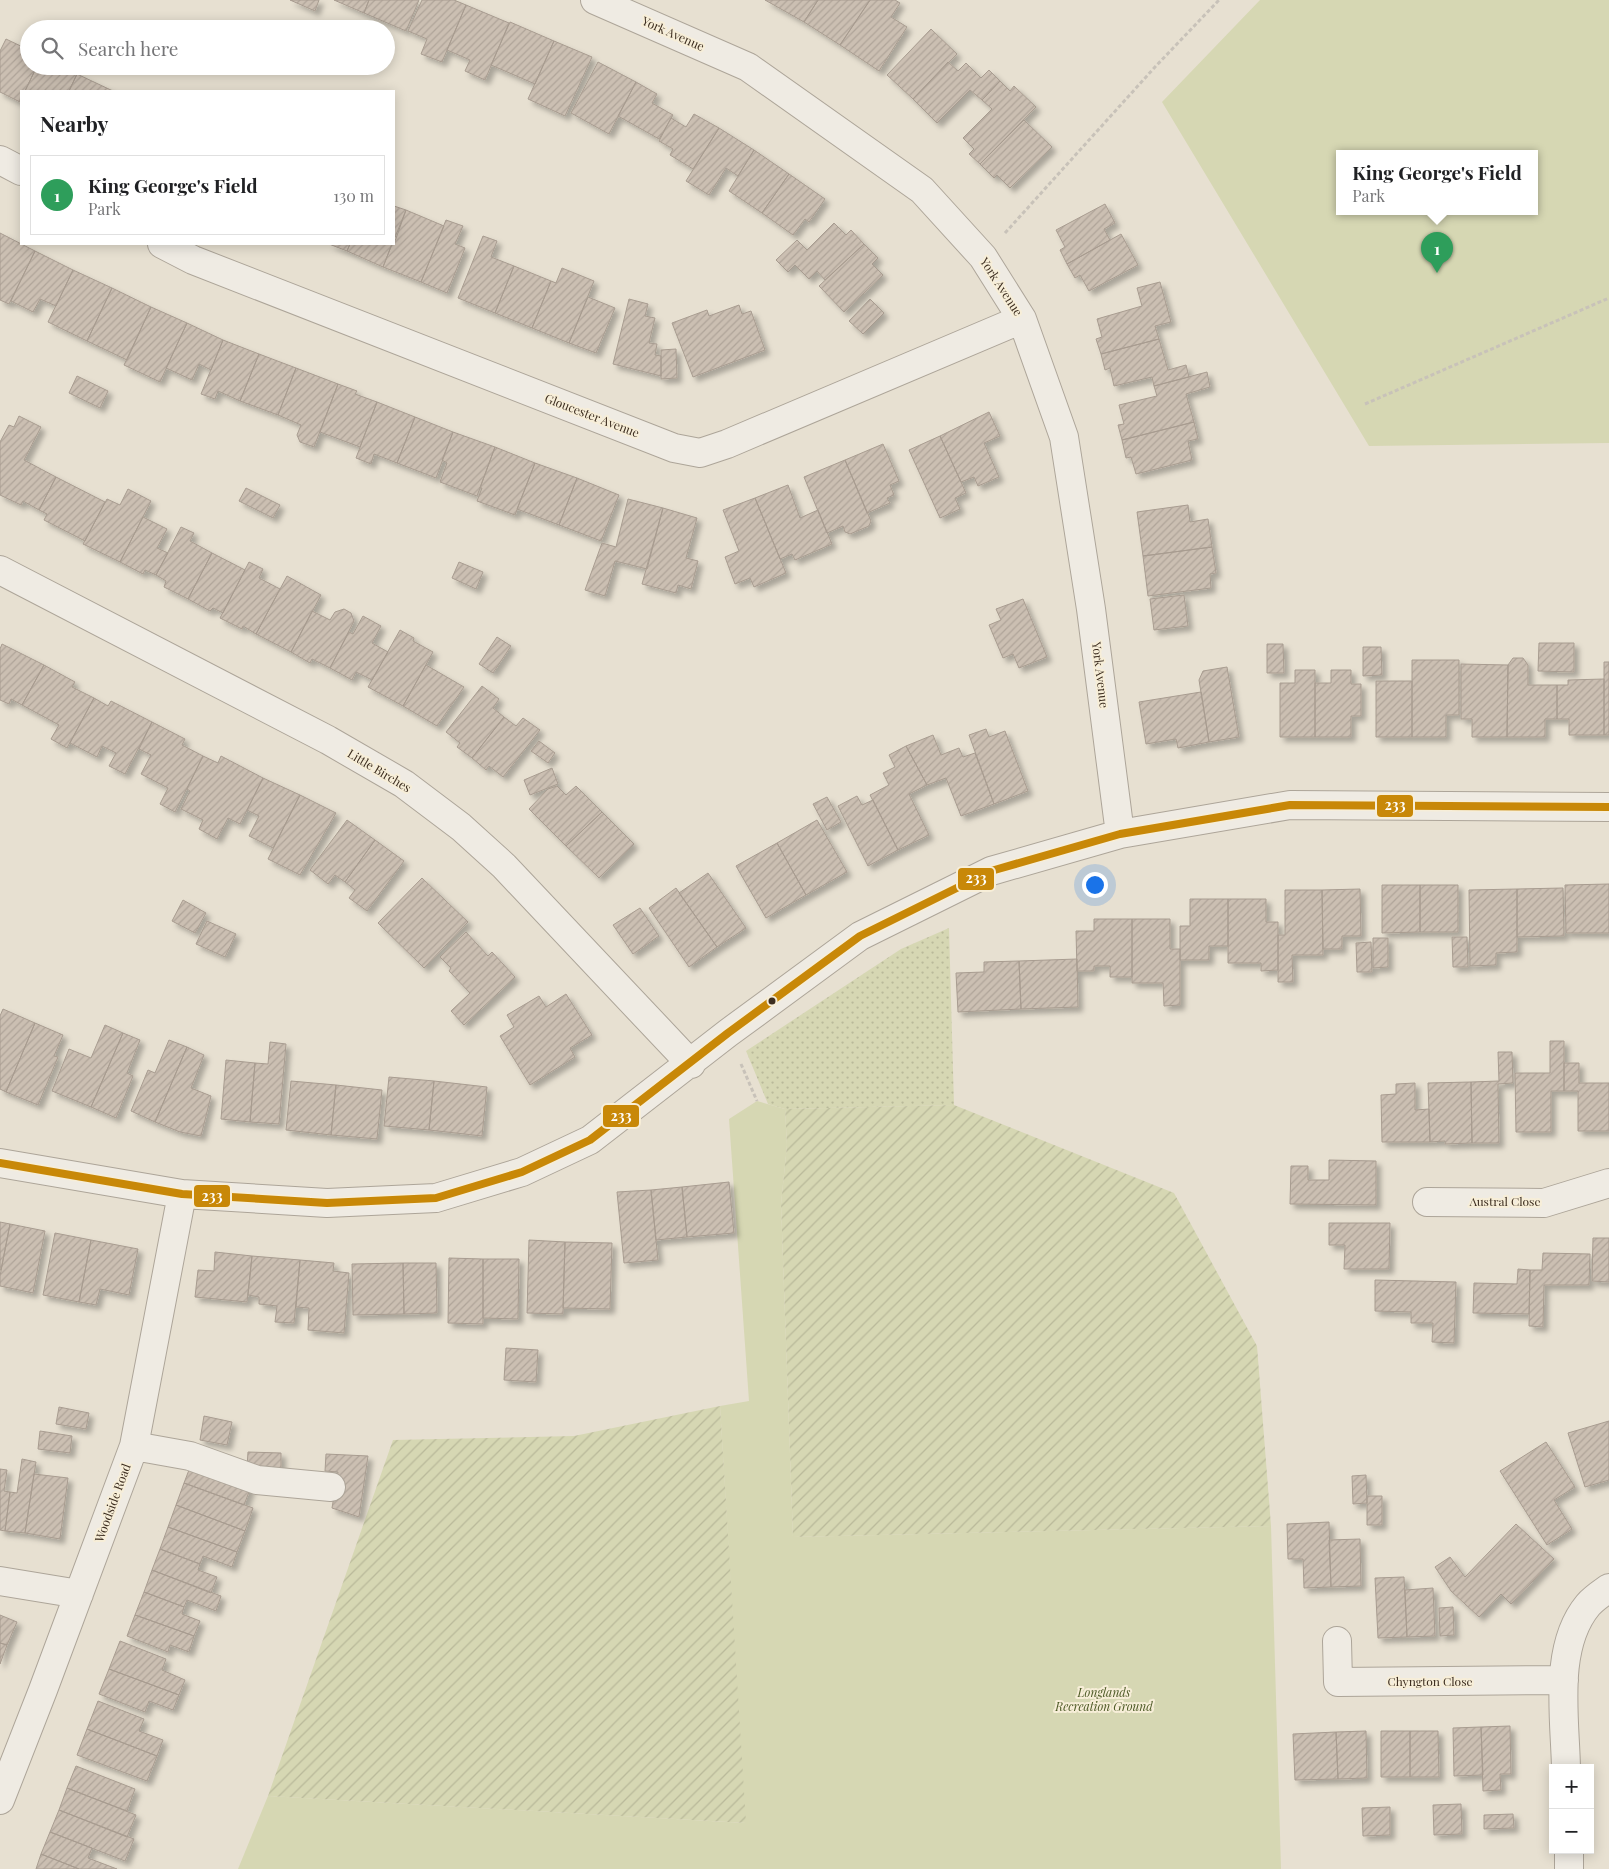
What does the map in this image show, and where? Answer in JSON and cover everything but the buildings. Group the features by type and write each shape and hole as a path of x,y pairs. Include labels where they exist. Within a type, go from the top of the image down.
{"street":[{"name":"York Avenue","path":"595,0 748,67 922,190 983,257 1022,319 1064,437 1091,609 1120,834"},
{"path":"0,160 20,170"},
{"name":"Gloucester Avenue","path":"164,245 193,260 674,448 700,453 727,444 1022,319"},
{"name":"Little Birches","path":"0,570 328,740 404,784 461,827 504,866 691,1064"},
{"path":"0,1163 182,1194 327,1203 436,1198 522,1172 590,1140 691,1064 728,1033 860,936 991,871 1120,834 1290,805 1609,807"},
{"name":"Austral Close","path":"1427,1202 1544,1203 1609,1183"},
{"name":"Woodside Road","path":"0,1800 134,1446 182,1194"},
{"path":"134,1446 190,1456 257,1480 331,1487"},
{"path":"0,1581 79,1594"},
{"path":"1566,1764 1564,1680 1567,1650 1577,1622 1589,1604 1609,1588"},
{"name":"Chyngton Close","path":"1338,1640 1338,1682 1564,1680"},
{"path":"1569,1854 1570,1869"}],"path":[{"path":"983,257 1155,66 1219,0"},
{"path":"1364,404 1609,298"},
{"path":"728,1033 756,1101"}],"green space":[{"path":"1260,0 1609,0 1609,443 1369,446 1162,102"},
{"path":"949,928 954,1105 785,1109 768,1104 746,1051 901,949"},
{"name":"Longlands Recreation Ground","path":"757,1101 785,1109 787,1145 781,1204 793,1537 1271,1526 1281,1869 238,1869 268,1796 745,1823 720,1406 749,1401 729,1119"},
{"path":"954,1105 1174,1193 1257,1346 1271,1526 793,1537 781,1204 787,1145 785,1109"},
{"path":"720,1406 746,1823 268,1796 393,1440 574,1436"}],"transit line":[{"name":"233","path":"0,1163 182,1194 327,1203 436,1198 522,1172 590,1140 728,1033 860,936 991,871 1120,834 1290,805 1609,807"}],"place":[{"name":"King George's Field","path":"1437,273"}]}
